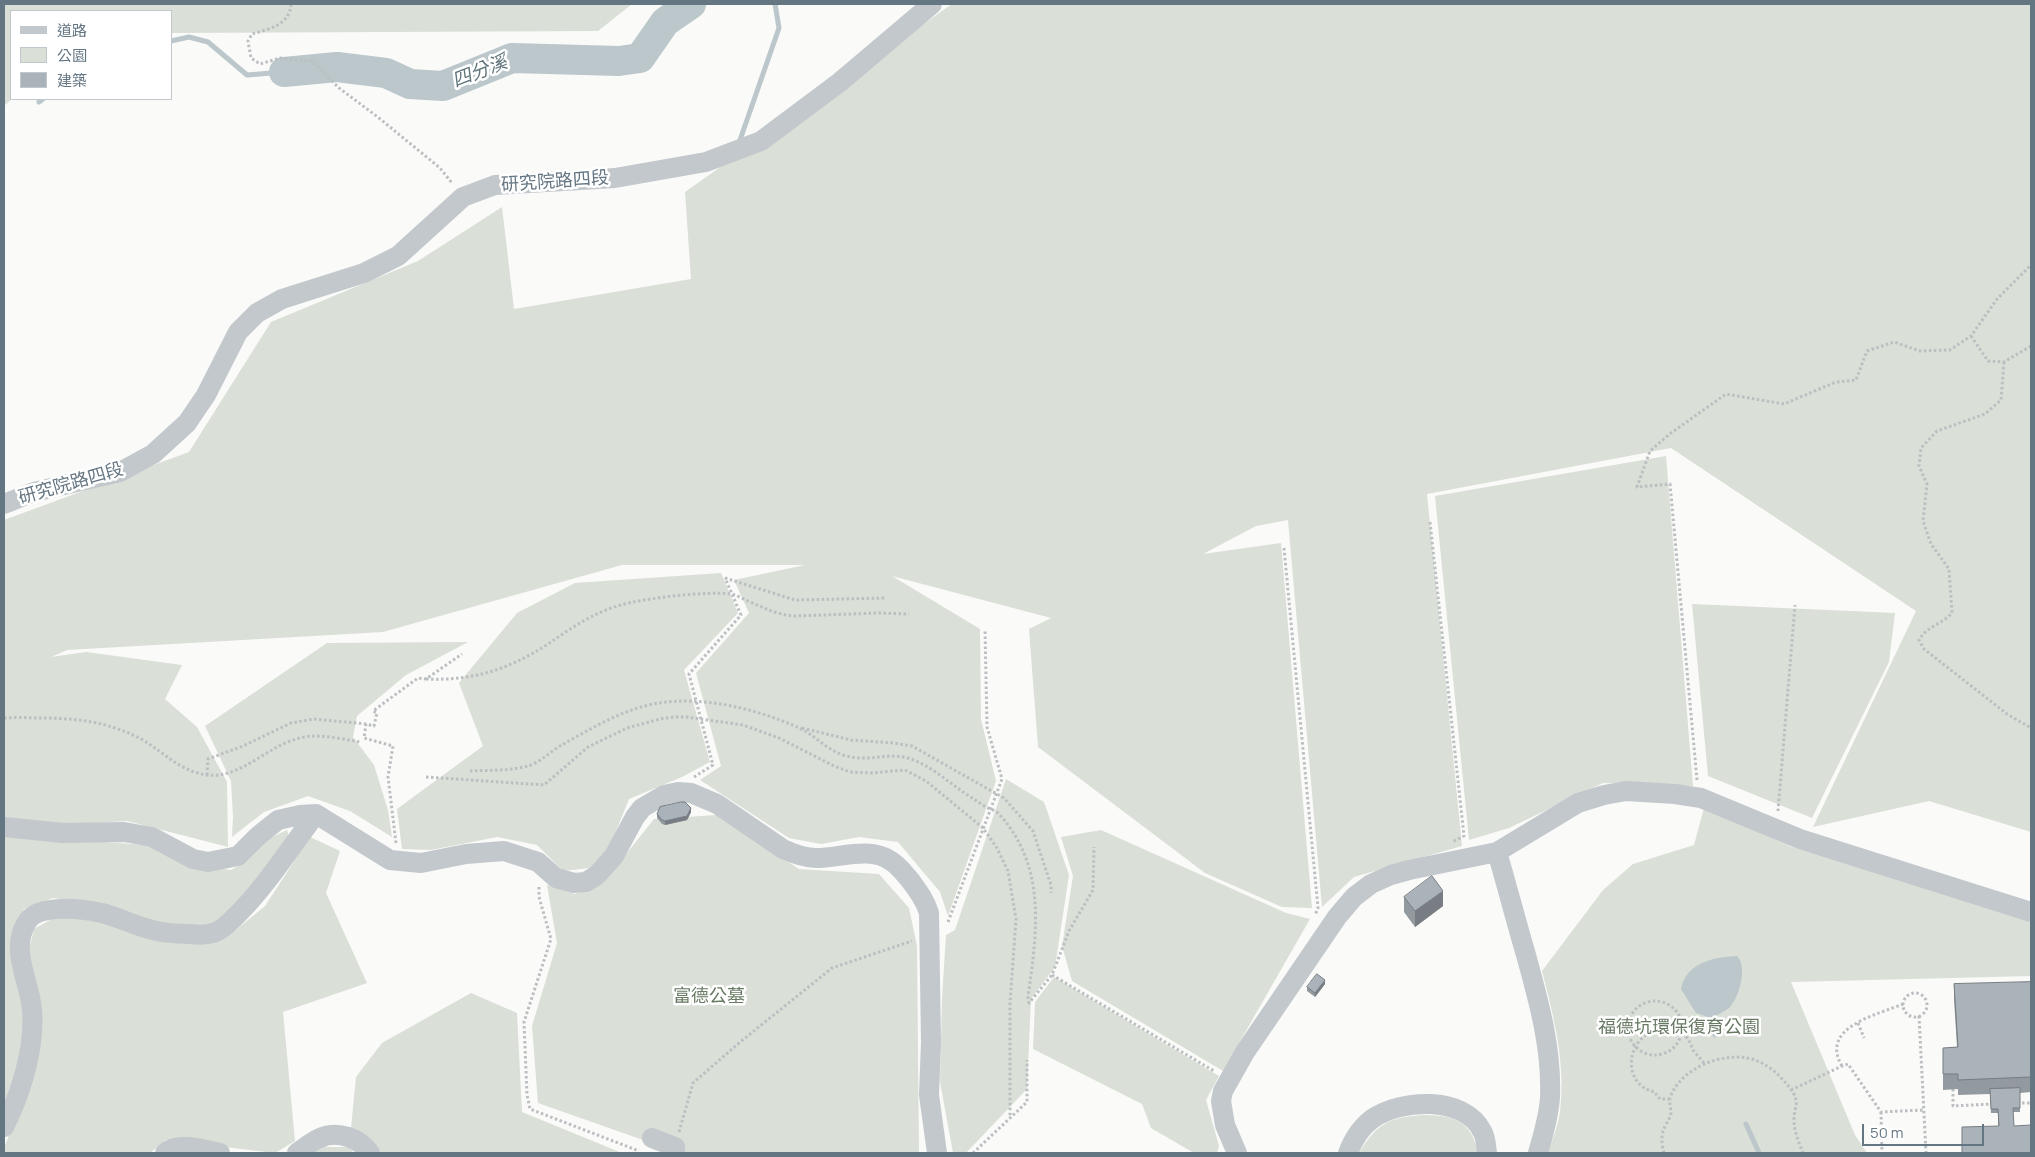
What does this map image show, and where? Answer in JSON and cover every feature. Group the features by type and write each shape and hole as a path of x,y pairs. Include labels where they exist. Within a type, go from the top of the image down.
{"street":[{"name":"研究院路四段","path":"4,504 34,492 120,472 153,454 186,423 206,395 238,332 257,313 282,299 364,273 398,256 463,197 495,185 615,178 706,162 761,142 840,82 932,4"},
{"path":"1237,1153 1224,1125 1221,1101 1222,1091 1245,1052 1322,938 1354,897 1371,884 1409,870 1497,852 1578,803 1604,795 1626,791 1675,794 1702,798 1800,838 2031,912"},
{"path":"4,827 63,833 124,832 152,837 193,859 208,862 238,856 278,820 300,815 316,814 390,860 420,863 466,854 504,851 538,862 556,878 574,883 586,882 597,875 614,856 635,817 642,808 664,795 678,792 691,794 717,804 783,849 794,854 817,858 868,853 890,860 900,868 926,904 930,934 931,1043 929,1094 937,1153"},
{"path":"4,1127 22,1079 31,1042 32,1009 20,960 21,939 25,924 32,914 44,911 76,910 103,913 150,929 169,932 203,935 217,932 227,925 264,885 316,814"},
{"path":"1497,852 1535,988 1544,1025 1550,1066 1549,1107 1538,1153"},
{"path":"1348,1153 1358,1131 1371,1120 1387,1110 1406,1105 1424,1104 1455,1109 1476,1121 1483,1132 1487,1153"},
{"path":"297,1153 320,1138 334,1134 351,1138 364,1145 370,1153"},
{"path":"648,1145 675,1150"},
{"path":"165,1153 168,1150 182,1147 220,1153"}],"path":[{"path":"292,4 291,12 281,24 252,34 248,41 251,58 260,64 280,58 312,61 357,102 440,168 463,197"},
{"path":"1675,794 1674,782 1697,780 1670,484 1637,487 1650,451 1671,433 1726,394 1784,404 1836,382 1856,380 1867,351 1894,342 1920,351 1950,350 1971,336 1997,298 2031,265"},
{"path":"1971,336 1988,362 2004,362 2031,346"},
{"path":"2004,362 2001,400 1985,414 1936,431 1921,448 1920,466 1927,484 1923,521 1931,544 1949,569 1952,613 1945,621 1923,633 1919,640 1924,649 2008,714 2031,728"},
{"path":"1430,522 1464,836 1438,848 1441,864"},
{"path":"1284,548 1318,908 1308,928 1322,938"},
{"path":"689,780 713,765 689,674 741,615 725,578 774,595 795,600 886,598"},
{"path":"206,775 208,758 243,746 290,723 314,719 374,726 377,713 373,711 418,678 445,680 474,677 501,669 546,645 576,624 620,605 676,596 732,594 788,616 909,614"},
{"path":"1776,829 1795,605"},
{"path":"675,1150 693,1083 739,1043 832,968 946,928 1002,779 987,727 985,629"},
{"path":"426,679 462,654"},
{"path":"470,771 528,766 613,718 657,703 696,701 737,708 799,727 851,740 912,746 1004,798 1033,831 1051,885 1051,893"},
{"path":"426,778 544,785 583,750 627,728 660,719 686,717 743,725 779,738 850,772 862,774 902,770 908,771 926,781 983,828 997,848 1008,871 1016,919 1010,1003 1010,1117"},
{"path":"4,718 82,720 102,723 120,729 142,740 187,771 220,776 235,771 277,746 300,738 324,736 360,742"},
{"path":"366,724 364,738 393,746 388,778 396,844 376,837 366,844"},
{"path":"799,727 827,748 843,755 860,759 910,758 997,812 1021,844 1035,893 1035,946 1028,1002 1031,1003 1052,975 1069,931 1092,890 1094,848"},
{"path":"538,862 539,897 551,939 524,1022 527,1094 530,1109 648,1145"},
{"path":"1052,975 1215,1071 1210,1078"},
{"path":"1912,994 1922,996 1925,1000 1926,1009 1919,1016 1914,1017 1906,1013 1903,1004 1904,999 1912,994"},
{"path":"1648,1002 1663,1002 1675,1010 1681,1024 1681,1033 1674,1046 1662,1053 1647,1053 1635,1046 1630,1038 1628,1024 1635,1010 1648,1002"},
{"path":"1842,1066 1835,1052 1836,1044 1846,1028 1903,1004"},
{"path":"1919,1016 1926,1153"},
{"path":"1858,1023 1864,1038"},
{"path":"1670,1099 1656,1096 1655,1092 1642,1086 1634,1075 1632,1066 1635,1046 1645,1035 1656,1030 1670,1029 1681,1033 1687,1038 1705,1065"},
{"path":"1664,1153 1662,1132 1671,1114 1670,1099 1679,1082 1689,1073 1720,1059 1748,1058 1771,1068 1791,1090 1798,1104 1794,1119 1796,1135 1803,1153"},
{"path":"973,1153 1026,1102 1027,1060"},
{"path":"1791,1090 1848,1064 1881,1112 1882,1153"},
{"path":"1953,1089 1953,1106 2002,1104"},
{"path":"2012,1104 2031,1103"},
{"path":"1881,1112 1923,1110"}],"green space":[{"path":"4,4 632,4 598,31 172,33 172,10 10,10 11,100 4,106"},
{"path":"952,4 2031,4 2031,832 1929,801 1813,827 1916,611 1671,448 1427,494 1462,846 1354,877 1322,907 1288,520 1256,526 1203,554 1281,543 1312,908 1282,907 1205,873 1038,747 1029,629 1051,618 892,576 980,629 981,719 996,781 948,916 940,892 898,842 859,837 821,844 789,838 700,780 721,766 696,673 749,613 734,580 805,565 622,565 383,632 67,650 51,657 86,652 182,665 165,699 197,727 227,782 228,847 127,821 65,825 4,817 4,520 189,452 271,322 418,261 502,207 514,309 691,279 685,192"},
{"path":"1666,456 1693,786 1603,783 1509,828 1469,840 1435,496"},
{"path":"721,573 738,613 684,670 710,762 682,777 629,799 610,846 590,868 563,871 537,845 497,837 431,850 402,849 397,809 483,746 459,683 517,613 575,583"},
{"path":"1692,604 1895,613 1889,662 1812,818 1708,776"},
{"path":"468,642 406,675 357,716 353,737 374,765 388,810 392,837 350,811 308,796 264,812 232,837 231,781 205,726 327,643"},
{"path":"1006,779 1044,802 1069,875 1055,967 1031,999 1027,1089 966,1153 953,1153 940,1082 946,935 955,930"},
{"name":"福德坑環保復育公園","path":"1704,808 1792,847 1879,872 2031,921 2031,976 1791,982 1855,1135 1867,1153 1548,1153 1560,1112 1561,1076 1555,1023 1542,971 1603,890 1633,864 1694,845"},
{"name":"富德公墓","path":"717,815 799,869 879,874 909,908 917,946 919,1153 680,1153 538,1103 532,1026 557,943 547,885 575,894 604,882 654,819"},
{"path":"287,830 290,841 258,885 213,926 187,929 153,922 101,904 53,898 24,909 15,940 28,1017 22,1053 4,1105 4,835 147,845 184,863 231,870 248,860 268,839"},
{"path":"1101,830 1286,913 1310,919 1223,1071 1072,981 1062,946 1073,876 1061,837"},
{"path":"310,837 340,851 326,893 367,983 283,1012 295,1141 275,1153 166,1140 150,1153 4,1153 4,1148 34,1070 27,958 34,929 57,916 231,934 265,906"},
{"path":"1054,977 1219,1076 1206,1100 1219,1146 1217,1153 1194,1153 1151,1128 1142,1104 1033,1049 1035,1002"},
{"path":"471,993 517,1013 522,1112 622,1153 379,1153 368,1138 351,1128 356,1077 382,1043"},
{"path":"1424,1115 1445,1117 1460,1122 1471,1133 1479,1153 1359,1153 1379,1128 1393,1120"},
{"path":"321,1147 349,1147 354,1153 310,1153"}],"shaded area":[{"path":"1737,956 1742,967 1742,975 1739,990 1733,1003 1729,1008 1711,1018 1696,1013 1681,989 1688,973 1695,967 1710,960"}],"building":[{"path":"685,802 691,808 687,816 665,821 657,814 660,807"},
{"path":"1432,876 1443,891 1415,911 1404,897"},
{"path":"1317,974 1325,980 1315,993 1307,987"},
{"path":"2031,982 2031,1077 1958,1080 1958,1074 1943,1074 1943,1048 1958,1047 1954,984"},
{"path":"2020,1088 2020,1108 2013,1108 2014,1126 2031,1125 2031,1153 1962,1153 1962,1127 1999,1126 1998,1109 1991,1109 1990,1089"}],"waterway":[{"name":"四分溪","path":"284,72 337,67 386,73 410,84 443,86 512,58 619,61 640,58 665,22 691,4"},
{"path":"740,140 779,28 775,4"},
{"name":"四分溪","path":"172,41 189,37 208,42 247,75 284,72"},
{"path":"1711,1018 1715,1035"},
{"path":"1746,1124 1759,1153"}]}
